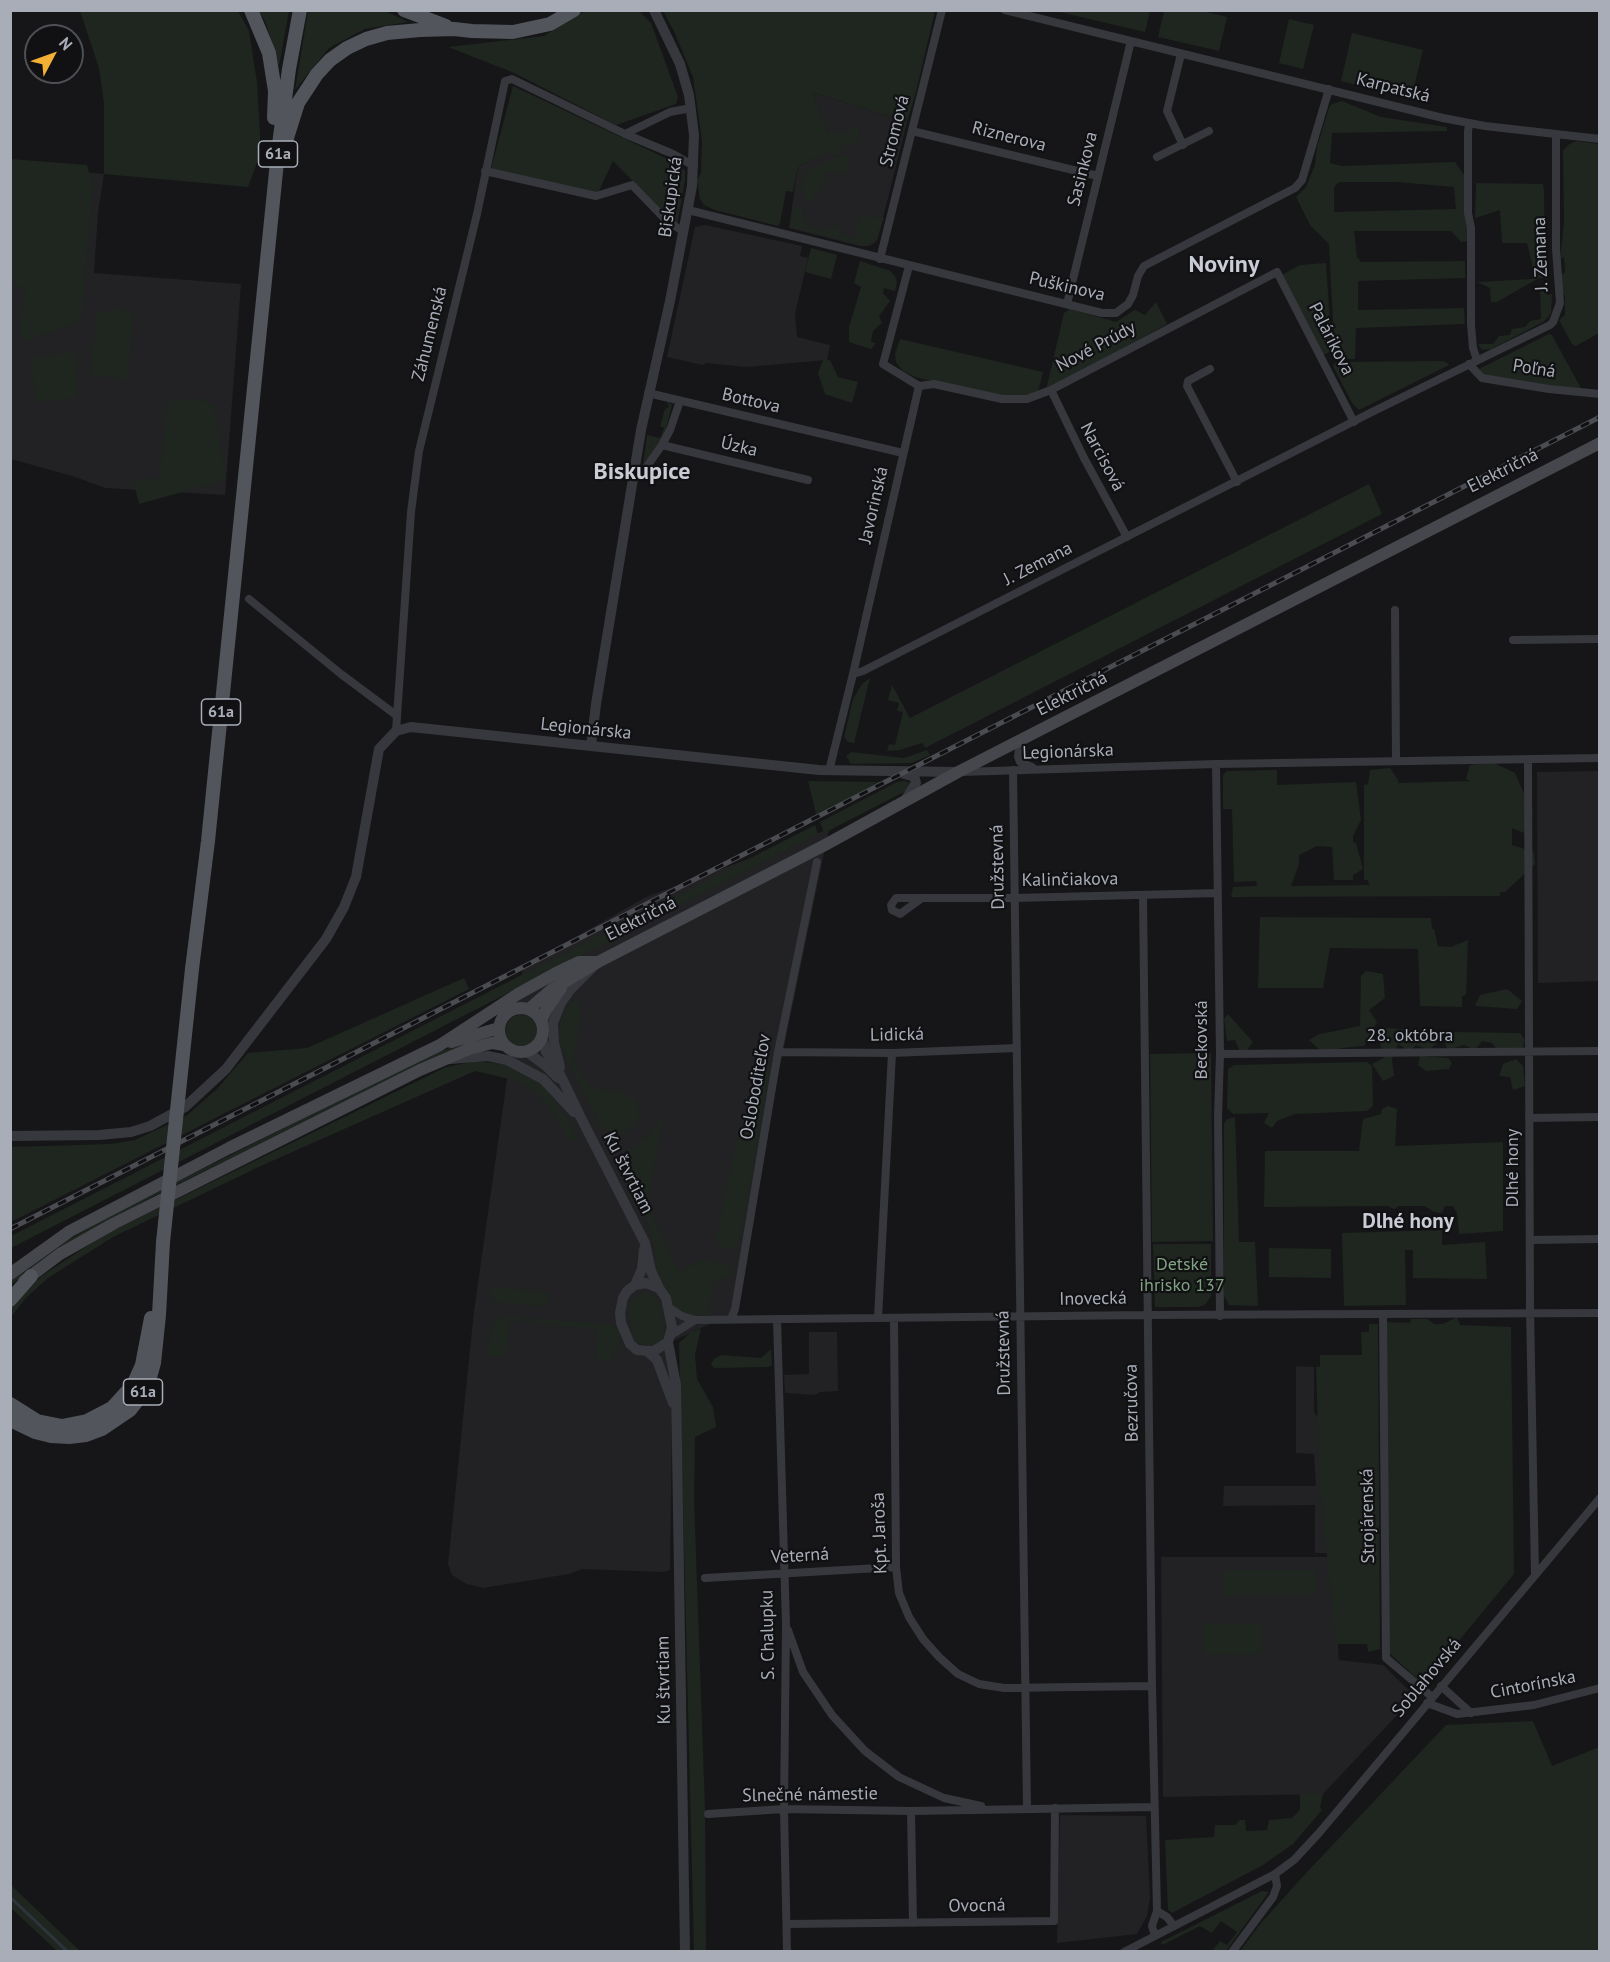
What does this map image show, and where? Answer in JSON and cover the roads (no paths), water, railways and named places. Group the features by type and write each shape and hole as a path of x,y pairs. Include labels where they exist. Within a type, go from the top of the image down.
{"main road":[{"name":"61a","path":"237,552 241,438 275,109 274,74 269,53 250,10"},
{"name":"61a","path":"10,1420 35,1432 51,1436 87,1435 102,1429 130,1410 145,1388 154,1363 163,1242 208,841 278,152 289,69 300,10"},
{"path":"404,10 454,29"},
{"path":"261,320 276,243 287,139 298,103 317,74 330,60 347,48 387,33 454,29 513,32 549,24 574,10"},
{"name":"Električná","path":"529,1009 551,990 598,962 825,845 958,772 1599,442"},
{"path":"10,1274 70,1231 208,1159 441,1045 518,994 579,962 598,962"},
{"name":"Električná","path":"541,1021 564,984"},
{"path":"529,1009 541,1021 542,1038 539,1044 527,1052 514,1052 501,1040 499,1028 509,1011 529,1009"},
{"path":"441,1045 499,1028"},
{"path":"10,1290 60,1254 112,1224 409,1076 470,1049 492,1043 504,1045"},
{"name":"61a","path":"11,1399 32,1412 67,1423 87,1421 112,1408 122,1398 133,1385 142,1365 163,1242"},
{"path":"10,1267 32,1257"},
{"path":"10,1300 31,1276"}],"street":[{"name":"Biskupická","path":"591,746 648,393 684,232 694,166 691,108 680,64 654,10"},
{"name":"Stromová","path":"880,259 942,10"},
{"name":"Karpatská","path":"1005,10 1469,123 1599,139"},
{"name":"Sasinkova","path":"1067,304 1131,41"},
{"path":"1181,54 1167,111 1183,145"},
{"name":"Záhumenská","path":"396,730 411,512 419,451 477,214 505,81 512,79 694,166"},
{"name":"Puškinova","path":"688,210 1102,313 1116,313 1123,309 1133,296 1137,276 1144,266 1295,188 1306,172 1329,90"},
{"path":"625,134 670,112 691,108"},
{"path":"1469,123 1468,213 1471,228 1473,362"},
{"name":"Riznerova","path":"912,131 1098,176"},
{"path":"1157,158 1209,131"},
{"name":"J. Zemana","path":"853,674 863,671 1473,362 1544,329 1553,322 1560,303 1556,249 1556,134"},
{"path":"485,171 596,196 632,185 666,220 684,232"},
{"path":"909,266 883,364 919,386"},
{"name":"Nové Prúdy","path":"919,386 934,384 1014,400 1027,399 1051,390 1277,272"},
{"name":"Palárikova","path":"1277,272 1354,422"},
{"name":"Poľná","path":"1473,362 1482,378 1599,394"},
{"path":"1210,369 1188,381 1187,386 1237,482"},
{"name":"Javorinská","path":"829,771 919,386"},
{"name":"Narcisová","path":"1051,390 1084,458 1127,537"},
{"path":"634,476 644,472 662,445 680,401 648,393"},
{"name":"Bottova","path":"680,401 903,453"},
{"name":"Úzka","path":"662,445 808,480"},
{"path":"249,599 341,674 396,715"},
{"path":"1395,610 1396,761"},
{"path":"1513,640 1599,639"},
{"name":"Legionárska","path":"396,730 411,727 829,771 958,772 1215,764 1599,759"},
{"path":"10,1136 99,1135 131,1132 150,1126 185,1107 226,1069 326,939 344,907 356,877 379,749 396,730"},
{"path":"1020,741 1018,751 1020,762 1038,769"},
{"name":"Dlhé hony","path":"1528,760 1530,1313 1535,1575"},
{"name":"Beckovská","path":"1215,764 1220,1054 1218,1117 1220,1316"},
{"name":"Družstevná","path":"1013,770 1027,1808"},
{"path":"895,772 915,779 914,790 905,800"},
{"name":"Osloboditeľov","path":"731,1319 778,1052 817,862"},
{"name":"Kalinčiakova","path":"922,898 1218,893"},
{"name":"Bezručova","path":"1143,895 1146,1315 1157,1911 1152,1926 1155,1936"},
{"path":"565,1084 554,1043 553,1023 561,1003 570,990 598,962"},
{"name":"Ku štvrtiam","path":"542,1038 546,1052 557,1068 645,1243 650,1256 651,1271 666,1298 672,1327 669,1338 676,1385 685,1952"},
{"name":"Lidická","path":"778,1052 892,1053 1017,1048"},
{"name":"28. októbra","path":"1220,1054 1599,1051"},
{"name":"Ku štvrtiam","path":"527,1052 565,1084"},
{"path":"878,1318 892,1053"},
{"name":"Ku štvrtiam","path":"450,1059 488,1056 507,1060 527,1069 543,1079 581,1118"},
{"path":"1529,1118 1599,1117"},
{"path":"1530,1240 1599,1239"},
{"name":"Ku štvrtiam","path":"645,1243 642,1269 635,1285 623,1298 621,1323 630,1344 657,1360 675,1408"},
{"path":"635,1285 646,1283 659,1288"},
{"name":"Inovecká","path":"668,1307 682,1316 695,1320 1599,1313"},
{"name":"Strojárenská","path":"1383,1314 1386,1658 1429,1700"},
{"name":"Kpt. Jaroša","path":"894,1318 896,1568 899,1593 909,1617 923,1639 958,1674 979,1684 1004,1688 1152,1686"},
{"name":"S. Chalupku","path":"777,1319 786,1625 784,1809 787,1952"},
{"path":"647,1352 654,1351 695,1320"},
{"name":"Soblahovská","path":"1124,1952 1275,1874 1294,1860 1599,1498"},
{"name":"Veterná","path":"705,1578 896,1568"},
{"name":"Slnečné námestie","path":"786,1625 803,1672 832,1715 865,1751 899,1777 944,1798 993,1809"},
{"name":"Cintorínska","path":"1441,1686 1471,1713"},
{"name":"Cintorínska","path":"1429,1700 1457,1714 1534,1705 1599,1688"},
{"path":"1027,1808 1154,1807"},
{"name":"Slnečné námestie","path":"708,1814 784,1809 911,1811 1027,1808"},
{"name":"Ovocná","path":"787,1924 1054,1921 1054,1808"},
{"path":"911,1811 913,1923"},
{"path":"1232,1952 1273,1897 1277,1886 1275,1874"},
{"path":"1157,1911 1167,1917 1174,1926"}],"waterway":[{"path":"10,1897 68,1952"}],"railway":[{"path":"10,1229 1600,417"}],"district":[{"name":"Noviny","path":"1224,265"},
{"name":"Biskupice","path":"642,472"},
{"name":"Dlhé hony","path":"1408,1222"}],"park label":[{"name":"Detské ihrisko 137","path":"1182,1275"}]}
